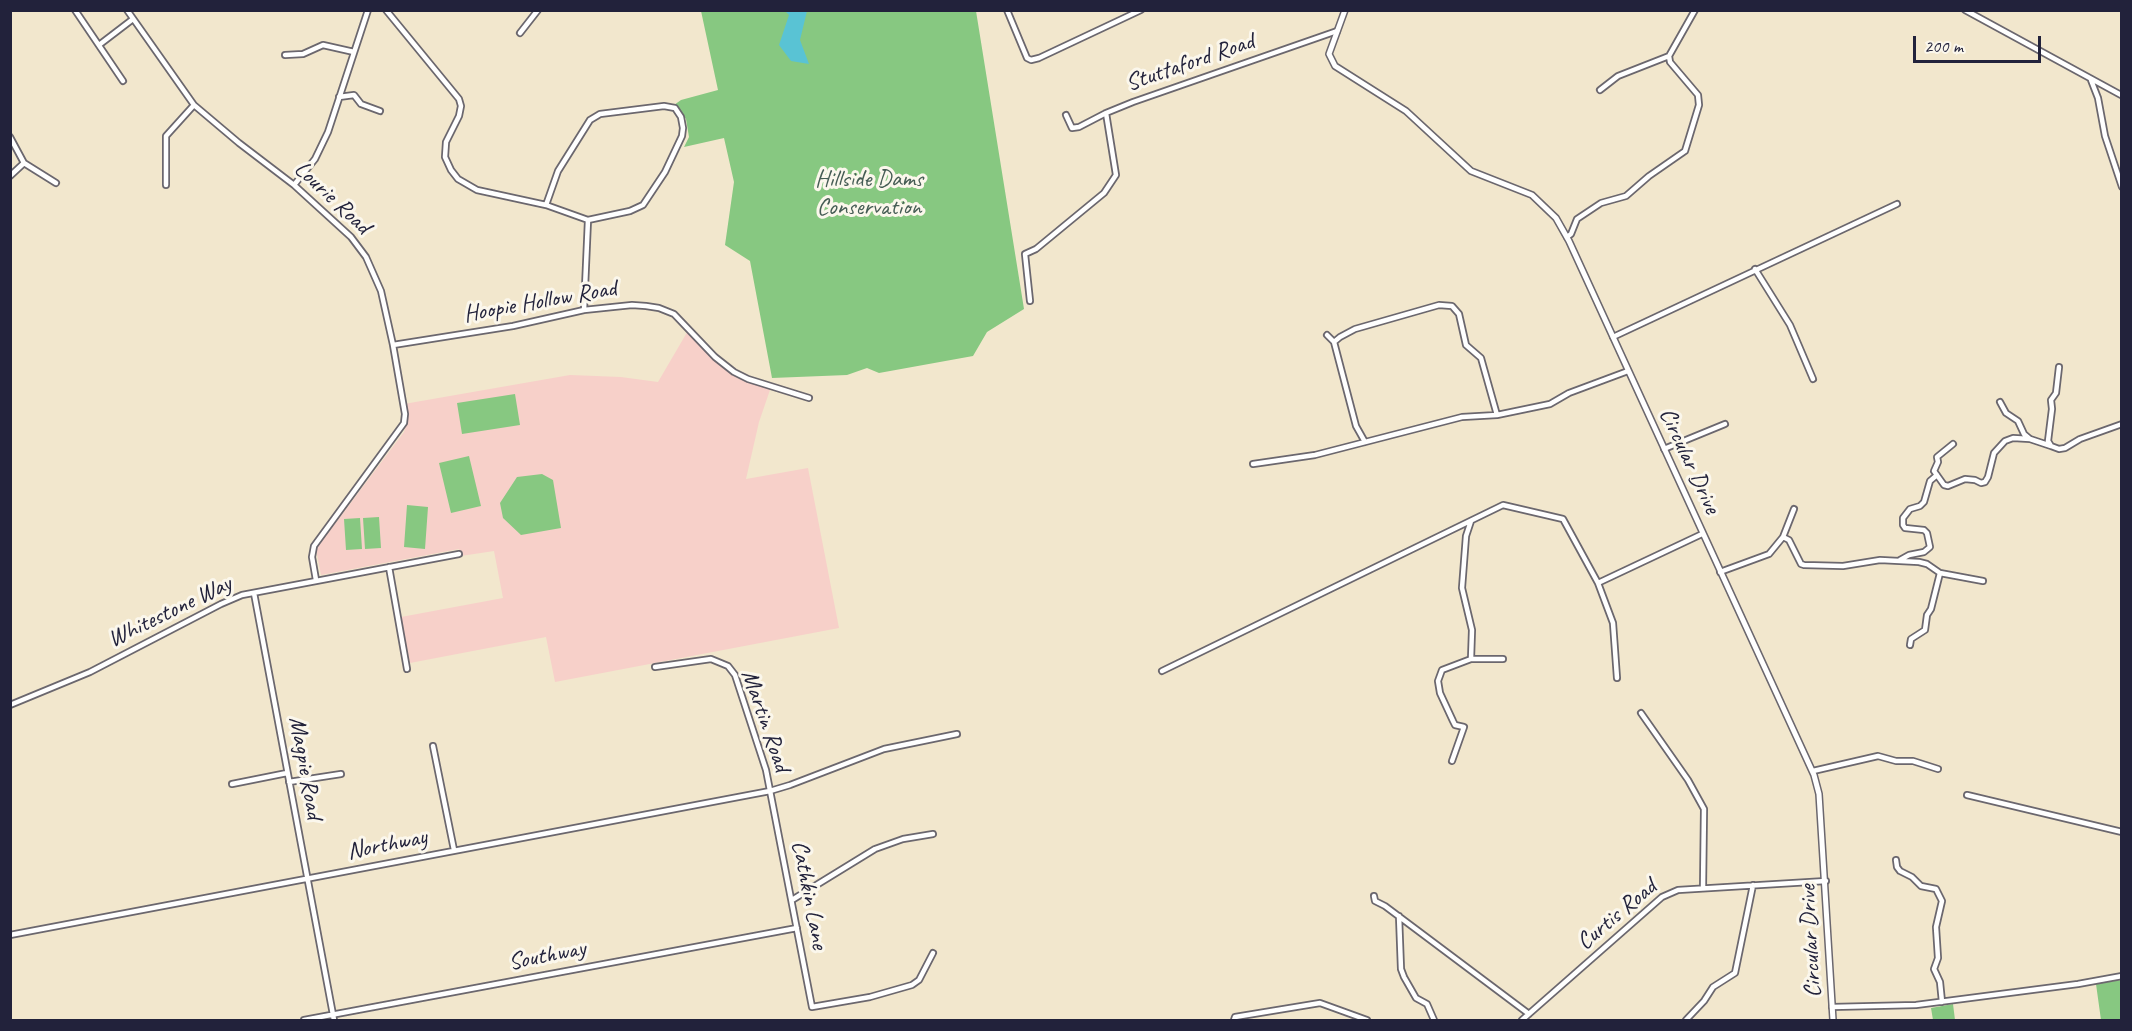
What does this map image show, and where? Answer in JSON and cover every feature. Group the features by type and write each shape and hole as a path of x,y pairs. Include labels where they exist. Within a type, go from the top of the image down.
{"street":[{"path":"75,10 123,81"},
{"name":"Lourie Road","path":"127,10 194,105 294,185 351,237 366,257 381,291 393,345 405,414 404,423 314,546 312,557 316,580"},
{"path":"294,185 303,176 321,149 368,10"},
{"path":"386,10 459,99 460,111 446,142 445,157 458,179 477,190 546,205 588,220 640,208 665,172 682,136 681,117 675,108 670,106 600,114 590,120 558,171 546,205"},
{"path":"520,33 538,10"},
{"path":"1007,10 1027,58 1035,60 1141,10"},
{"name":"Circular Drive","path":"1345,10 1329,54 1335,66 1406,111 1471,171 1532,195 1556,218 1567,237 1813,771 1819,794 1826,881 1833,1020"},
{"path":"1567,237 1571,234 1577,219 1601,203 1626,196 1649,176 1685,151 1699,105 1698,95 1670,62 1669,56 1695,10"},
{"path":"1965,10 2121,95"},
{"path":"99,45 133,19"},
{"name":"Stuttaford Road","path":"1066,115 1072,128 1079,127 1106,113 1337,31"},
{"path":"285,55 303,54 317,46 326,45 354,52"},
{"path":"1600,90 1618,76 1669,56"},
{"path":"2090,79 2098,98 2105,136 2121,187"},
{"path":"339,97 354,95 361,104 380,111"},
{"path":"166,185 166,136 194,105"},
{"path":"1029,301 1025,254 1036,249 1104,193 1116,175 1106,113"},
{"path":"10,136 24,163 56,183"},
{"path":"10,176 24,163"},
{"path":"1613,337 1897,204"},
{"path":"584,310 588,220"},
{"path":"1755,269 1790,325 1813,379"},
{"name":"Hoopie Hollow Road","path":"393,345 513,326 584,310 632,305 667,310 683,322 715,357 734,372 748,379 809,398"},
{"path":"1334,342 1355,329 1439,305 1452,306 1459,314 1466,345 1471,352 1481,358 1497,415"},
{"path":"1327,335 1334,342 1356,426 1365,442"},
{"path":"2051,446 2048,441 2051,400 2056,393 2059,367"},
{"path":"1253,464 1315,455 1462,417 1497,415 1550,404 1569,393 1628,371"},
{"path":"2000,402 2030,439"},
{"path":"1664,449 1725,424"},
{"path":"1953,444 1937,457 1938,462 1934,471 1944,485 1948,486 1965,479 1985,482 1994,453 2005,441 2013,438 2030,439 2060,449 2121,424"},
{"path":"1898,561 1909,555 1924,552 1929,547 1927,533 1924,530 1905,528 1903,518 1910,509 1924,502 1930,481 1937,476"},
{"path":"1162,671 1503,505 1563,519 1598,583 1612,623 1617,678"},
{"path":"1720,572 1769,554 1784,537 1794,509"},
{"path":"1471,659 1472,630 1462,588 1466,536 1472,521"},
{"path":"1598,583 1702,534"},
{"path":"1784,537 1789,540 1801,564 1804,565 1843,566 1880,560 1919,562 1927,564 1940,573 1983,581"},
{"name":"Whitestone Way","path":"10,705 90,672 221,604 254,593 459,554"},
{"path":"389,567 407,669"},
{"path":"1910,645 1911,639 1925,630 1940,573"},
{"name":"Magpie Road","path":"254,593 334,1018"},
{"name":"Martin Road","path":"655,667 711,659 731,669 755,733 770,791"},
{"path":"1452,761 1464,727 1455,725 1440,693 1438,681 1442,670 1471,659 1503,659"},
{"path":"1641,713 1688,780 1704,809 1703,888"},
{"name":"Northway","path":"10,935 770,791 884,748 957,734"},
{"path":"433,746 454,850"},
{"path":"1813,771 1878,756 1896,761 1913,761 1938,770"},
{"path":"232,784 287,773"},
{"path":"289,782 341,774"},
{"name":"Cathkin Lane","path":"770,791 812,1007 870,997 912,985 919,980 933,953"},
{"path":"1966,795 2121,832"},
{"path":"792,900 874,849 903,839 933,834"},
{"path":"1896,860 1900,871 1912,877 1921,886 1936,889 1942,901 1942,911 1936,927 1938,958 1934,969 1940,982 1942,1002"},
{"name":"Curtis Road","path":"1522,1020 1662,897 1678,890 1826,881"},
{"path":"1686,1020 1704,1001 1713,987 1734,973 1753,885"},
{"path":"1374,896 1375,901 1399,916 1529,1014"},
{"path":"1399,916 1401,969 1416,998 1427,1004 1434,1020"},
{"name":"Southway","path":"304,1020 334,1018 797,928"},
{"path":"1832,1007 1916,1005 2078,984 2121,976"},
{"path":"1234,1020 1235,1017 1320,1003 1367,1020"}],"shaded area":[{"path":"689,329 734,372 771,387 759,422 746,479 808,468 839,628 555,682 546,637 410,663 401,617 503,598 494,551 461,556 459,549 321,575 316,549 404,432 407,420 404,404 570,375 621,377 658,382"}],"green space":[{"name":"Hillside Dams Conservation","path":"701,11 976,11 1024,309 987,332 973,356 879,373 867,368 847,375 772,378 750,261 725,245 734,182 724,138 684,147 689,137 686,119 674,105 681,100 718,90"},
{"path":"515,394 520,425 462,434 457,403"},
{"path":"469,456 481,506 451,513 439,463"},
{"path":"542,474 553,480 561,528 521,535 503,518 500,503 517,477"},
{"path":"407,505 428,507 425,549 404,547"},
{"path":"379,517 381,548 365,549 363,518"},
{"path":"360,518 362,549 346,550 344,519"},
{"path":"2121,980 2121,1020 2101,1020 2096,984"},
{"path":"1953,1004 1955,1020 1933,1020 1931,1008"}],"water":[{"path":"785,11 807,11 800,40 809,64 791,61 779,45 789,15"}]}
